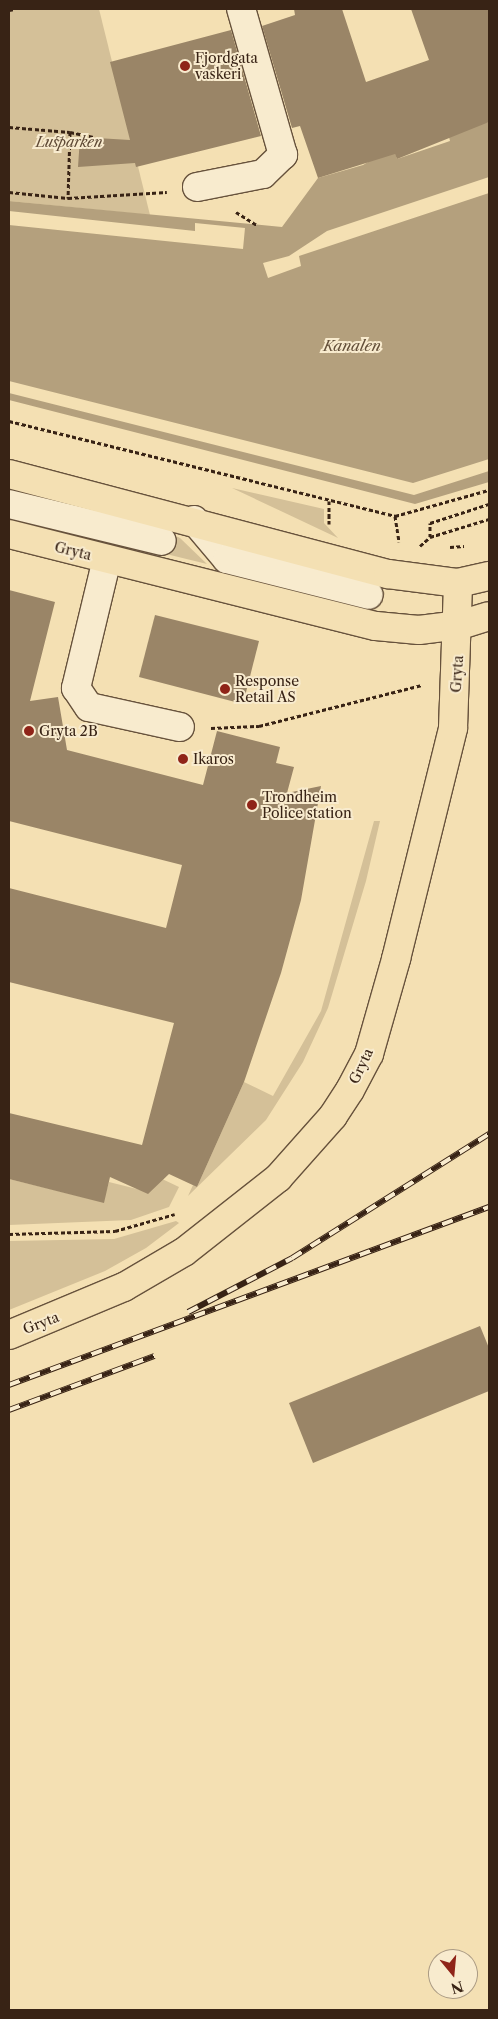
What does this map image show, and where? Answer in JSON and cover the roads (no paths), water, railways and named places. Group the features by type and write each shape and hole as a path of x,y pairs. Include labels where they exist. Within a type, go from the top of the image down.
{"main road":[{"path":"9,474 194,520 322,559 458,583 489,576"},
{"name":"Gryta","path":"9,534 376,626 419,630 460,626 489,616"},
{"name":"Gryta","path":"9,1335 124,1287 184,1252 278,1178 342,1103 369,1054 396,959 453,728 460,626 458,583"}],"lane":[{"path":"196,187 263,174 282,156 241,9"},
{"path":"9,504 162,541"},
{"path":"194,520 227,559 369,595"},
{"path":"107,559 76,688 89,707 190,728"}],"water":[{"name":"Kanalen","path":"489,122 489,482 415,504 9,400 9,201 282,227 318,178 363,165 393,147 397,159 450,141 447,129"}],"railway":[{"path":"188,1312 292,1258 489,1134"},
{"path":"9,1385 489,1207"},
{"path":"9,1410 154,1356"}],"place":[{"name":"Fjordgata vaskeri","path":"185,66"},
{"name":"Response Retail AS","path":"225,689"},
{"name":"Gryta 2B","path":"29,731"},
{"name":"Ikaros","path":"183,759"},
{"name":"Trondheim Police station","path":"252,805"}],"park label":[{"name":"Lusparken","path":"69,142"}]}
